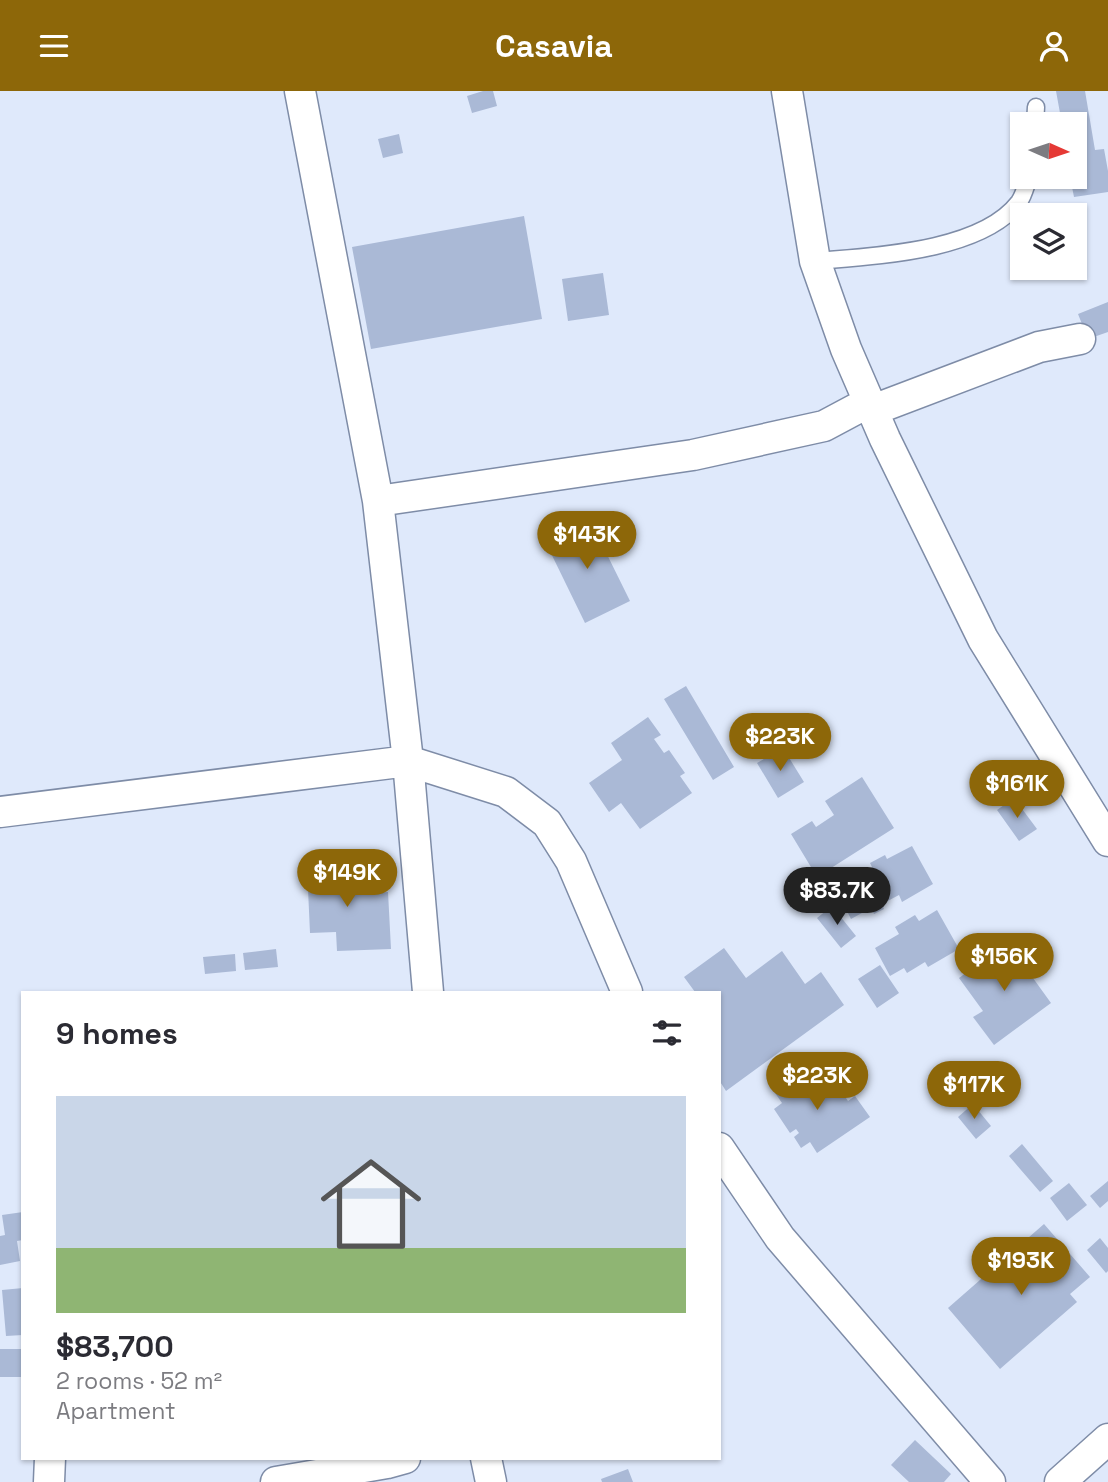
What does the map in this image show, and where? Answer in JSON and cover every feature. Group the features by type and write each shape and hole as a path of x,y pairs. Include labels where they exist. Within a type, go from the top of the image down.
{"street":[{"path":"300,91 377,501 408,761 428,991"},
{"path":"787,91 815,261 846,349 983,639 1108,841"},
{"path":"377,501 693,455 824,426 871,406 1039,347 1080,339"},
{"path":"0,812 408,761 506,792 547,823 571,862 627,991"},
{"path":"721,1151 780,1238 990,1482"},
{"path":"1060,1482 1108,1439"},
{"path":"49,1482 50,1460"},
{"path":"276,1482 398,1460"},
{"path":"486,1460 491,1482"}],"lane":[{"path":"1036,107 1036,112"},
{"path":"815,261 892,254 968,237 1002,219 1020,201 1024,189"}],"building":[{"path":"493,91 497,106 472,113 467,96"},
{"path":"1056,91 1085,91 1095,150 1104,149 1108,192 1074,197 1072,189 1087,189 1087,112 1060,112"},
{"path":"399,134 403,153 383,158 378,139"},
{"path":"524,216 542,319 371,349 352,247"},
{"path":"603,273 609,315 568,321 562,279"},
{"path":"1108,302 1108,332 1088,339 1078,314"},
{"path":"589,518 630,601 585,623 545,541"},
{"path":"686,686 734,767 713,780 664,699"},
{"path":"648,717 661,735 654,739 664,753 669,750 685,773 680,776 692,793 640,829 621,803 609,812 589,783 622,760 611,743"},
{"path":"820,726 829,741 803,757 794,743"},
{"path":"783,748 804,782 778,798 757,763"},
{"path":"862,777 894,828 817,877 791,834 812,821 816,827 834,815 825,801"},
{"path":"1014,798 1037,829 1019,841 997,810"},
{"path":"912,846 933,884 902,902 899,895 882,904 884,909 874,914 871,908 851,919 844,905 853,900 848,891 841,896 837,889 873,869 870,863 885,855 887,859"},
{"path":"334,857 335,867 346,866 347,883 372,882 373,893 388,892 391,949 337,951 336,932 310,933 307,867 313,867 313,858"},
{"path":"832,906 856,936 841,948 817,918"},
{"path":"937,910 959,949 928,967 925,962 907,973 904,968 890,976 875,948 899,934 895,927 915,915 919,921"},
{"path":"1007,942 1051,1003 994,1045 973,1017 983,1011 959,978"},
{"path":"724,948 746,978 782,951 805,984 821,972 844,1005 726,1091 721,1083 721,991 694,991 684,977"},
{"path":"276,949 278,967 245,970 243,953"},
{"path":"235,954 236,971 205,974 203,957"},
{"path":"880,965 899,993 877,1008 858,979"},
{"path":"806,1068 823,1094 829,1089 832,1094 840,1089 848,1101 855,1096 870,1117 817,1153 810,1142 801,1148 794,1137 799,1133 796,1129 790,1133 774,1109 782,1103 773,1090"},
{"path":"973,1104 991,1126 976,1139 958,1117"},
{"path":"1022,1144 1053,1181 1040,1192 1009,1156"},
{"path":"1108,1181 1108,1201 1100,1208 1090,1196"},
{"path":"1069,1183 1087,1205 1067,1221 1050,1198"},
{"path":"21,1212 21,1240 17,1241 20,1261 0,1265 0,1236 5,1235 2,1215"},
{"path":"1044,1224 1090,1277 1070,1294 1077,1302 1000,1369 948,1308"},
{"path":"1100,1238 1108,1248 1106,1273 1087,1250"},
{"path":"21,1288 21,1335 6,1336 2,1290"},
{"path":"0,1349 21,1349 21,1377 0,1377"},
{"path":"915,1440 951,1474 944,1482 909,1482 891,1465"},
{"path":"628,1469 633,1482 602,1482 601,1479"}]}
